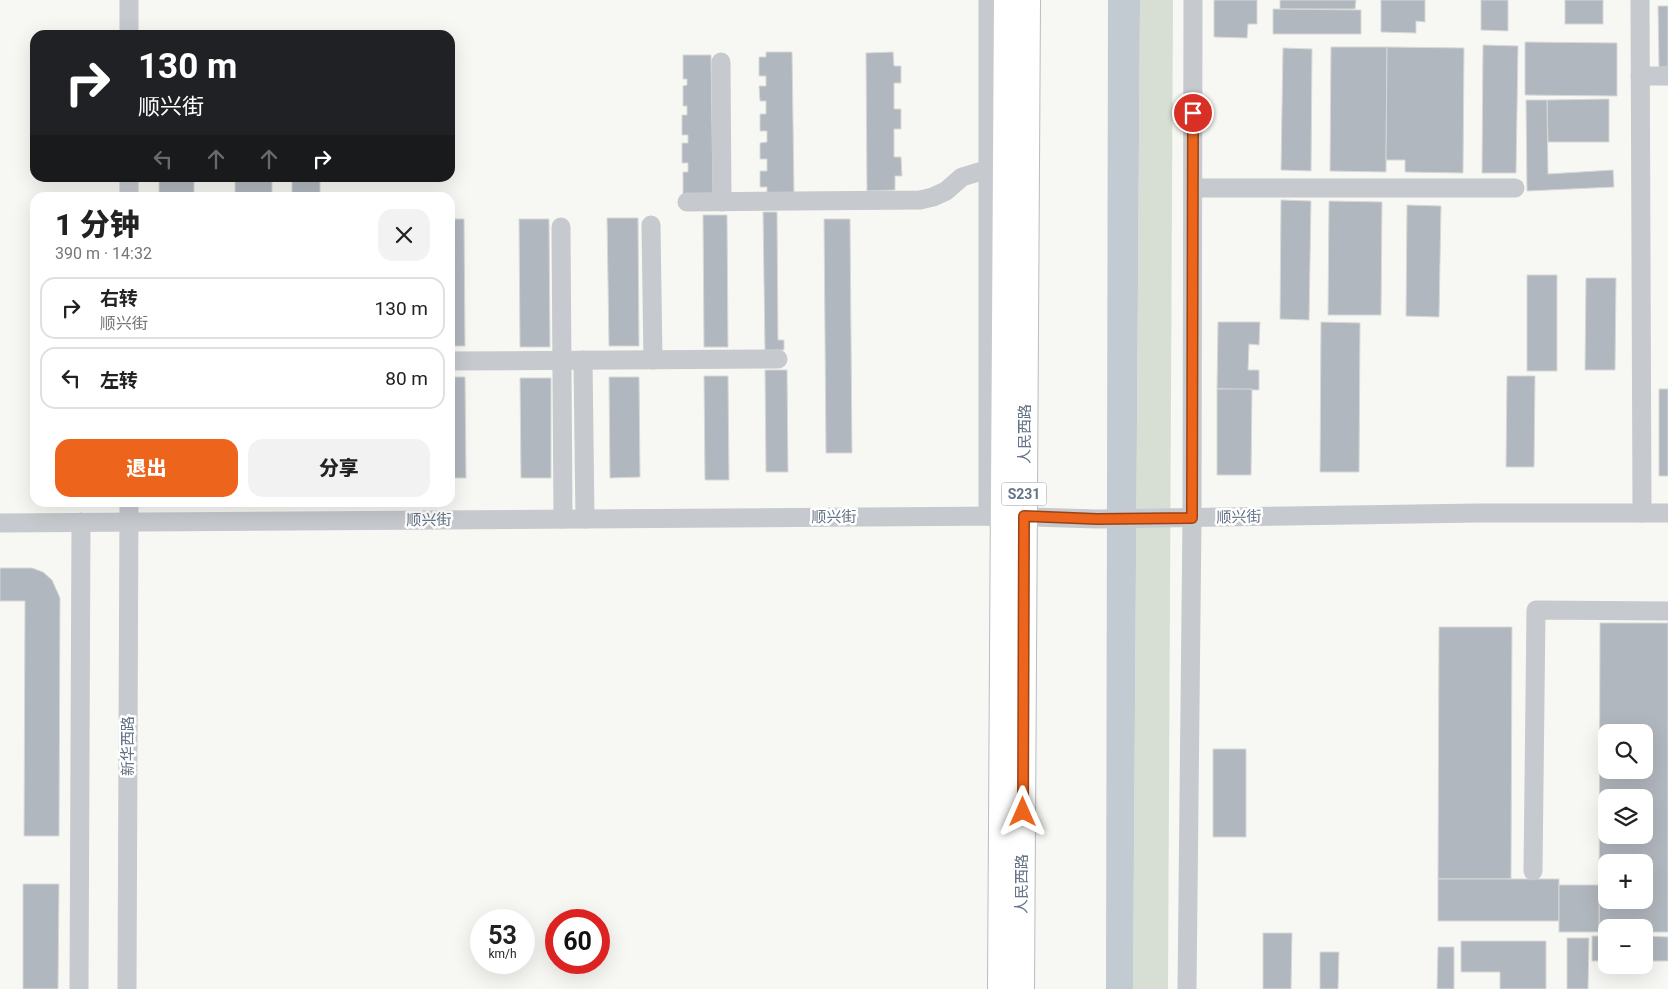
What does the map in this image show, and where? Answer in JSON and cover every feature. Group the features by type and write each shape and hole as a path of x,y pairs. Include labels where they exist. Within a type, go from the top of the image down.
{"main road":[{"name":"人民西路","path":"1006,0 997,171 1005,516 1022,989"},
{"name":"人民西路","path":"1000,989 1005,516 1028,0"}],"street":[{"path":"129,0 129,30"},
{"path":"687,202 920,200 946,191 962,177 982,171 997,171 988,0"},
{"path":"1188,989 1192,518 1193,0"},
{"path":"1640,0 1642,513"},
{"path":"720,62 722,202"},
{"path":"1640,76 1668,76"},
{"path":"1193,188 1515,188"},
{"path":"652,225 653,360"},
{"path":"561,227 563,519"},
{"path":"455,361 778,359"},
{"path":"583,360 584,519"},
{"name":"新华西路","path":"127,989 129,507"},
{"name":"顺兴街","path":"0,523 1005,516 1142,519 1668,513"},
{"path":"79,989 81,522"},
{"path":"1533,871 1536,610 1668,611"}],"shaded area":[{"path":"1108,0 1140,0 1133,989 1106,989"},
{"path":"1140,0 1173,0 1168,989 1133,989"}],"building":[{"path":"1214,0 1257,0 1257,24 1248,24 1247,38 1214,37"},
{"path":"1280,0 1356,0 1355,9 1280,9"},
{"path":"1381,0 1425,0 1425,22 1416,21 1416,33 1381,32"},
{"path":"1481,0 1508,0 1508,31 1481,30"},
{"path":"1565,0 1603,0 1603,24 1565,24"},
{"path":"1658,6 1668,6 1668,67 1659,67"},
{"path":"1273,9 1361,10 1361,34 1273,34"},
{"path":"1525,42 1617,43 1617,96 1525,95"},
{"path":"1483,45 1518,46 1516,173 1482,173"},
{"path":"1331,47 1387,47 1386,172 1330,171"},
{"path":"1387,47 1464,48 1463,173 1405,172 1405,160 1386,160"},
{"path":"1283,48 1312,49 1311,171 1281,170"},
{"path":"766,52 792,52 794,193 767,193 767,187 760,187 760,171 767,171 767,159 760,159 760,143 767,142 767,131 760,131 760,114 766,114 766,101 760,101 759,86 766,86 766,76 759,76 759,57 766,57"},
{"path":"893,52 894,66 901,66 901,83 894,83 894,109 901,109 901,129 894,129 894,157 901,157 902,176 895,176 895,190 867,191 866,53"},
{"path":"683,55 711,55 713,196 683,196 683,172 688,172 688,163 682,163 682,143 688,143 688,135 682,135 682,115 687,115 687,106 683,106 683,86 687,85 687,79 683,79"},
{"path":"1609,99 1609,142 1548,142 1547,100"},
{"path":"1526,100 1547,100 1548,174 1613,170 1614,187 1527,191"},
{"path":"159,182 194,182 194,192 159,192"},
{"path":"235,182 272,182 272,192 235,192"},
{"path":"292,182 320,182 320,192 292,192"},
{"path":"1281,200 1311,201 1309,320 1280,319"},
{"path":"1329,201 1382,202 1381,315 1328,315"},
{"path":"1407,205 1441,206 1439,317 1406,316"},
{"path":"763,212 777,212 778,340 784,340 784,350 765,350"},
{"path":"703,215 727,215 728,347 704,347"},
{"path":"607,218 638,218 639,346 609,346"},
{"path":"455,219 464,219 465,346 455,346"},
{"path":"519,219 549,219 550,347 520,347"},
{"path":"824,219 850,219 852,453 826,453"},
{"path":"1527,275 1557,275 1557,371 1527,371"},
{"path":"1586,278 1616,278 1615,370 1585,370"},
{"path":"1218,322 1260,322 1259,345 1249,344 1248,370 1259,370 1259,390 1217,389"},
{"path":"1321,322 1360,323 1359,472 1320,472"},
{"path":"765,370 787,370 788,472 766,472"},
{"path":"704,376 728,376 729,480 705,480"},
{"path":"1507,376 1535,376 1534,467 1506,467"},
{"path":"455,377 465,377 466,478 455,478"},
{"path":"609,377 639,377 640,477 610,478"},
{"path":"520,378 551,378 551,478 521,478"},
{"path":"1217,389 1252,389 1251,475 1217,475"},
{"path":"1659,389 1668,389 1668,476 1659,476"},
{"path":"0,568 32,568 43,572 52,580 60,598 59,836 24,836 25,601 0,601"},
{"path":"1600,623 1668,623 1668,932 1653,932 1653,919 1599,919 1599,909 1653,909 1653,854 1599,854 1599,844 1653,844 1653,789 1599,789 1599,779 1653,779 1653,724 1600,724"},
{"path":"1439,627 1512,627 1511,879 1438,879"},
{"path":"1213,749 1246,749 1246,837 1213,837"},
{"path":"1438,879 1559,879 1559,921 1438,921"},
{"path":"23,884 59,884 58,989 23,989"},
{"path":"1559,885 1598,885 1598,932 1559,932"},
{"path":"1263,933 1292,933 1291,989 1263,989"},
{"path":"1592,936 1598,936 1598,961 1592,961"},
{"path":"1653,936 1668,937 1668,961 1653,961"},
{"path":"1567,938 1589,938 1588,989 1567,989"},
{"path":"1461,941 1546,941 1546,989 1500,989 1500,972 1461,972"},
{"path":"1438,947 1454,947 1454,989 1437,989"},
{"path":"1320,952 1339,952 1338,989 1320,989"}],"route":[{"path":"1023,812 1024,516 1097,519 1192,518 1193,113"}]}
